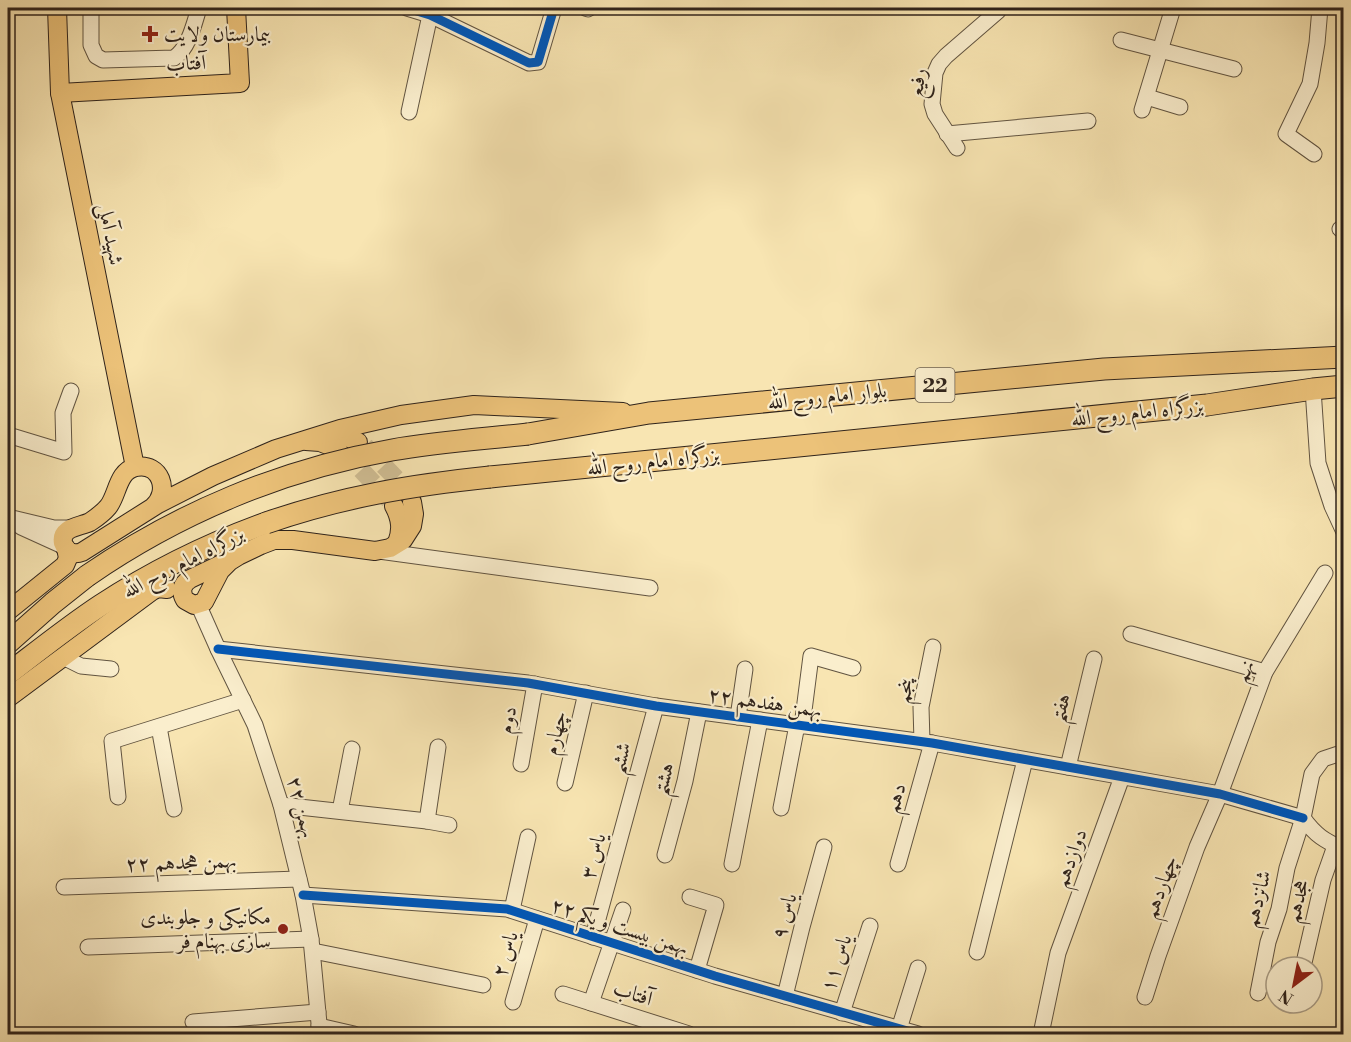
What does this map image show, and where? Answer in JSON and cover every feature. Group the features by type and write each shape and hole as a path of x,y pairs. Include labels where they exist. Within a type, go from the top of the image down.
{"highway":[{"name":"بلوار امام روح الله","path":"8,643 72,587 112,559 176,522 238,494 296,473 374,453 429,444 528,434 649,414 1104,369 1344,357"},
{"name":"بزرگراه امام روح الله","path":"8,674 86,615 123,591 192,553 266,523 327,504 379,492 490,477 1207,405 1344,386"}],"main road":[{"name":"شهید آملی","path":"57,8 60,93 144,469 160,478 163,488 160,499 153,507"},
{"name":"آفتاب","path":"60,93 240,83 236,8"},
{"path":"8,611 65,553 82,552 153,507 208,478 298,441 400,415 474,405 649,414"},
{"path":"321,434 341,435 358,442"},
{"path":"298,441 320,442 338,448"},
{"path":"65,553 63,543 65,534 91,521 105,510 114,499 125,472 144,469 180,481 208,478"},
{"path":"191,602 182,592 186,582 265,543 284,539 373,550 384,550 396,545 412,526 414,514 412,502"},
{"path":"394,506 399,515 401,527 396,545"},
{"path":"123,591 143,586 158,587 167,589 191,602 206,599 220,571 238,556"},
{"path":"8,698 152,591 158,588 167,589"}],"street":[{"path":"91,8 91,45 96,56 103,60 174,58 182,53 199,8"},
{"path":"407,8 430,15 529,63 538,62 554,8"},
{"name":"رفیع","path":"957,148 935,114 932,104 935,73 946,56 1000,8"},
{"path":"1173,8 1145,103 1180,107"},
{"path":"1314,154 1286,134 1310,84 1320,8"},
{"path":"409,112 430,15"},
{"path":"1121,40 1234,69"},
{"path":"947,134 1088,121"},
{"path":"1312,389 1318,463 1332,506 1344,532"},
{"path":"8,435 64,452 63,413 71,391"},
{"path":"8,519 54,528 73,528"},
{"path":"8,519 65,553"},
{"path":"373,550 650,588"},
{"name":"نهم","path":"1220,794 1265,672 1325,573"},
{"name":"۲۲ بهمن","path":"191,602 218,649 255,725 281,805 303,895 312,945 319,1024"},
{"path":"1131,634 1265,672"},
{"name":"پنجم","path":"927,743 921,707 933,647"},
{"name":"۲۲ بهمن هفدهم","path":"218,649 535,684 656,706 927,743 1220,794 1303,818"},
{"path":"781,808 800,725 811,656 853,668"},
{"path":"63,657 81,666 111,669"},
{"name":"هفتم","path":"1068,767 1094,659"},
{"path":"738,717 745,669"},
{"name":"دوم","path":"520,764 535,684"},
{"name":"چهارم","path":"565,783 586,693"},
{"path":"118,797 112,741 243,700"},
{"name":"ششم","path":"625,821 656,706"},
{"name":"هشتم","path":"665,855 685,781 699,712"},
{"path":"732,864 760,720"},
{"path":"159,727 174,809"},
{"name":"دهم","path":"898,864 927,743"},
{"path":"427,821 438,747"},
{"path":"340,812 352,749"},
{"name":"شانزدهم","path":"1258,993 1268,942 1279,909 1287,867 1303,818 1312,774 1323,759 1344,752"},
{"path":"977,952 1025,760"},
{"name":"دوازدهم","path":"1041,1035 1058,953 1122,777"},
{"name":"چهاردهم","path":"1145,997 1197,847 1220,794"},
{"path":"281,805 449,825"},
{"path":"1303,818 1316,834 1339,848"},
{"name":"یاس ۳","path":"593,937 625,821"},
{"path":"512,910 528,837"},
{"name":"یاس ۹","path":"785,996 824,847"},
{"name":"هجدهم","path":"1306,955 1323,880 1339,848"},
{"name":"۲۲ بهمن هجدهم","path":"63,887 299,879"},
{"name":"۲۲ بهمن بیست و یکم","path":"303,895 512,910 697,970 842,1013 865,1027 899,1029 918,1035"},
{"path":"690,897 716,905 697,970"},
{"path":"591,1003 623,910"},
{"name":"یاس ۲","path":"513,1002 537,919"},
{"name":"یاس ۱۱","path":"842,1013 870,926"},
{"path":"88,947 312,945 483,985"},
{"path":"899,1029 918,968"},
{"name":"آفتاب","path":"563,994 689,1035"},
{"path":"193,1022 319,1024 354,1035"}],"tunnel":[{"path":"365,446 407,490 410,497"},
{"path":"342,451 389,500"}],"cycle path":[{"path":"407,8 430,15 529,63 538,62 554,8"},
{"path":"218,649 528,683 656,706 932,743 1220,794 1303,818"},
{"path":"303,895 507,909 715,976 918,1034"}],"place":[{"name":"بیمارستان ولایت","path":"150,34"},
{"name":"مکانیکی و جلوبندی سازی بهنام فر","path":"283,929"}]}
